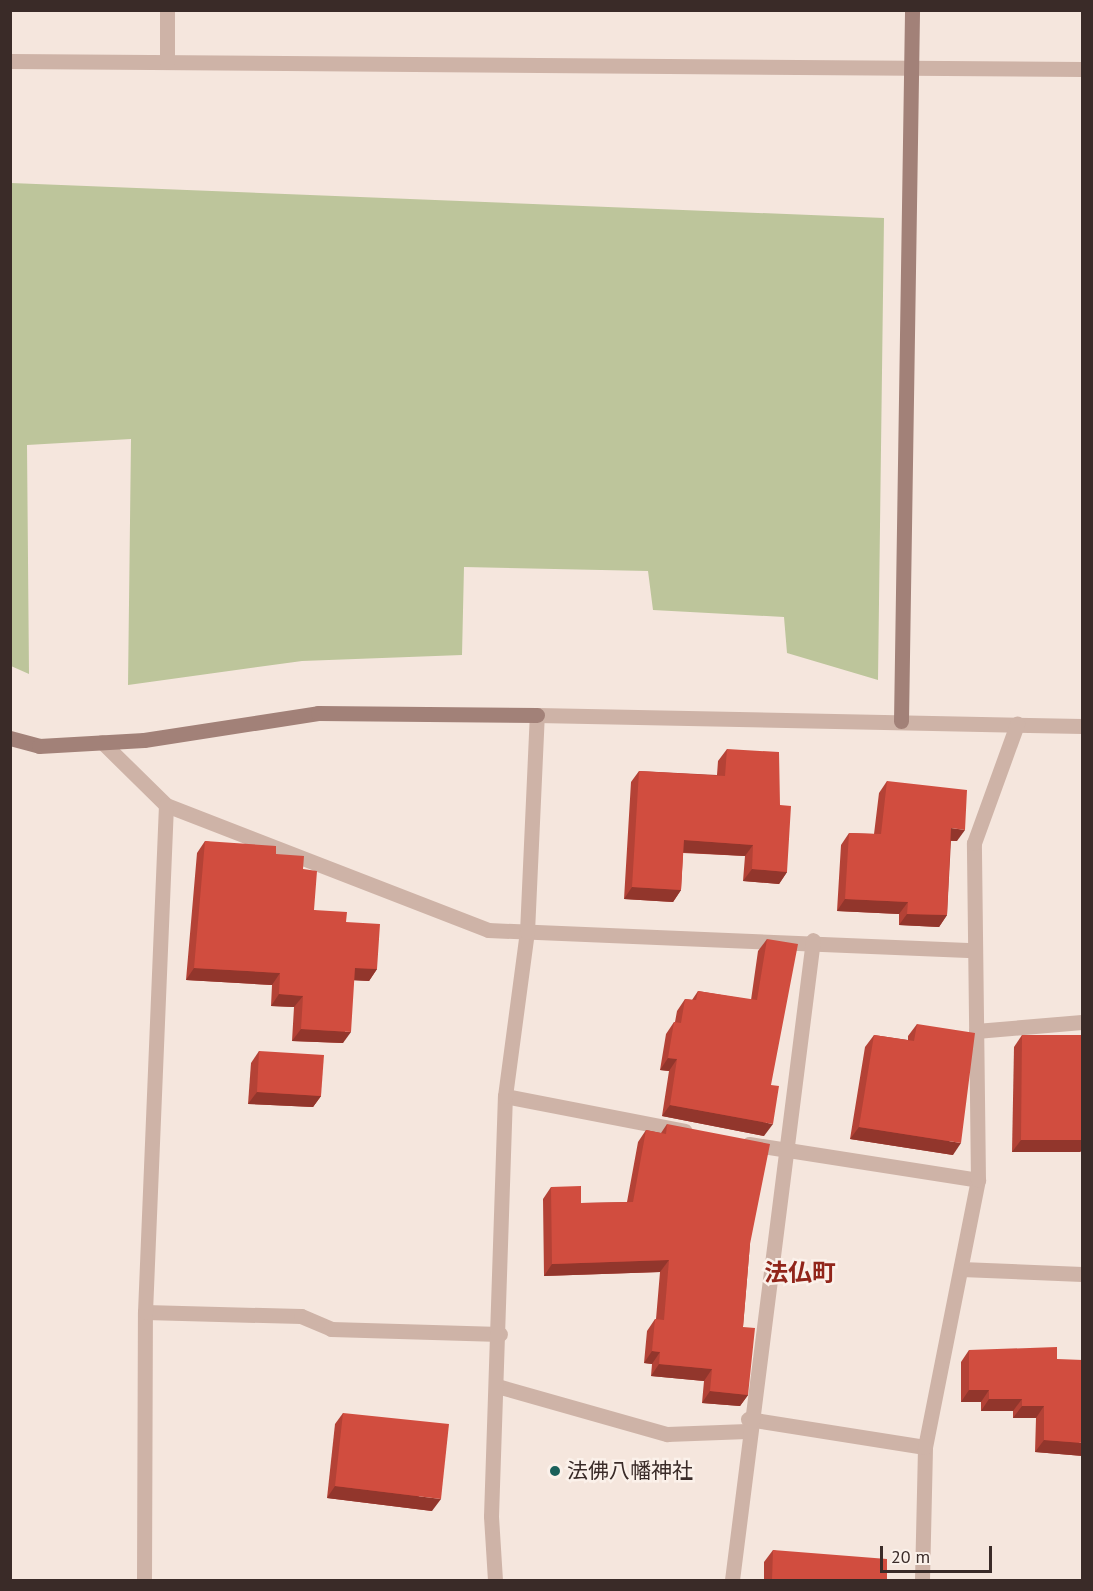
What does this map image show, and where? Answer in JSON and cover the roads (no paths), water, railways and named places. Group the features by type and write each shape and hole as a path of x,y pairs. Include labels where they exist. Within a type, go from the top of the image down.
{"street":[{"path":"166,62 167,10"},
{"path":"901,721 912,10"},
{"path":"10,61 1083,69"},
{"path":"10,738 39,746 102,742 318,713 901,721 1083,726"},
{"path":"495,1581 490,1516 500,1334 505,1096 527,932 537,715"},
{"path":"922,1581 925,1447 978,1180 974,843 1017,724"},
{"path":"102,742 166,805 488,930 813,940 974,950"},
{"path":"144,1581 146,1312 166,805"},
{"path":"732,1581 748,1425 783,1150 813,940"},
{"path":"976,1031 1083,1022"},
{"path":"505,1096 702,1134"},
{"path":"737,1141 978,1180"},
{"path":"961,1269 1083,1274"},
{"path":"146,1312 301,1316 331,1329 500,1334"},
{"path":"497,1386 667,1434 748,1425 925,1447"}],"place":[{"name":"法佛八幡神社","path":"555,1471"}],"district":[{"name":"法仏町","path":"800,1273"}]}
